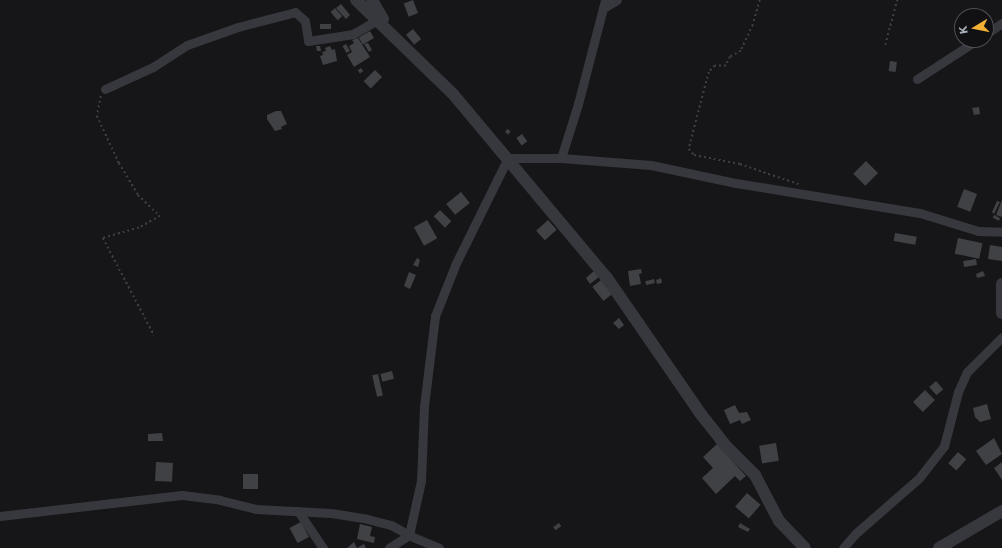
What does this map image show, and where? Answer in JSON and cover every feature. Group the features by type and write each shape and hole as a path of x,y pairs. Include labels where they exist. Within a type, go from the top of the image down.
{"street":[{"path":"356,0 453,94 607,278 700,413 726,446 755,474 780,521 805,548"},
{"path":"372,0 391,34"},
{"path":"561,158 578,104 604,4 617,0"},
{"path":"105,89 153,67 187,45 238,27 295,12 305,21 308,41 353,34 377,20"},
{"path":"917,79 965,48"},
{"path":"508,158 561,158 652,165 802,195 920,214 978,231 1002,232"},
{"path":"389,548 409,535 421,481 424,406 435,316 456,263 508,158"},
{"path":"1002,284 1002,313"},
{"path":"843,548 855,534 919,478 944,446 958,392 967,372 1002,337"},
{"path":"0,516 182,495 220,500 256,509 331,513 366,519 391,525 409,535 439,548"},
{"path":"298,511 323,548"},
{"path":"939,548 1002,512"}],"path":[{"path":"760,0 754,25 741,51 730,56 726,66 715,66 709,72 689,149 694,155 740,164 801,183 802,195"},
{"path":"885,45 897,0"},
{"path":"105,89 98,101 97,116 118,163 138,194 160,216 139,228 103,238 154,335"}],"building":[{"path":"413,0 418,13 409,17 404,4"},
{"path":"341,4 350,15 346,19 336,8"},
{"path":"335,8 342,16 338,20 330,12"},
{"path":"320,24 331,24 331,29 320,29"},
{"path":"413,29 421,39 414,45 406,35"},
{"path":"370,31 374,38 363,44 359,38"},
{"path":"358,38 370,57 354,67 347,55 352,52 349,46 354,43 352,40"},
{"path":"368,43 372,50 369,52 364,44"},
{"path":"346,44 350,51 347,53 343,46"},
{"path":"316,46 320,46 321,51 317,51"},
{"path":"330,46 332,50 335,49 337,61 323,65 320,56 323,55 322,52 326,51 325,48"},
{"path":"890,61 897,62 896,72 889,71"},
{"path":"361,68 363,71 360,74 358,70"},
{"path":"375,70 382,77 371,88 364,81"},
{"path":"979,107 980,114 974,115 972,108"},
{"path":"276,111 281,111 287,124 281,127 282,129 275,131 267,119 267,115"},
{"path":"507,129 511,131 509,134 505,133"},
{"path":"522,134 527,141 522,145 516,138"},
{"path":"866,161 878,173 865,186 853,174"},
{"path":"964,189 977,194 970,212 957,207"},
{"path":"461,192 470,203 455,215 446,204"},
{"path":"1002,200 1002,217 996,215"},
{"path":"997,201 1000,202 994,214 992,212"},
{"path":"440,210 451,221 445,228 434,216"},
{"path":"994,215 1000,218 999,221 993,218"},
{"path":"427,220 437,238 424,246 414,227"},
{"path":"548,220 557,230 545,240 536,231"},
{"path":"895,233 917,237 915,245 894,241"},
{"path":"958,238 982,243 979,259 955,254"},
{"path":"990,245 1002,247 1002,261 988,259"},
{"path":"417,258 420,260 418,267 413,265"},
{"path":"976,259 977,265 964,267 963,261"},
{"path":"641,269 642,273 639,274 641,284 630,286 628,271"},
{"path":"594,271 599,277 590,284 586,278"},
{"path":"983,271 985,276 977,278 976,274"},
{"path":"409,272 416,275 410,289 404,286"},
{"path":"661,278 662,283 657,284 656,280"},
{"path":"654,279 655,283 646,285 645,281"},
{"path":"601,280 612,294 603,301 592,287"},
{"path":"619,318 624,325 619,329 613,323"},
{"path":"392,371 394,379 382,382 380,374"},
{"path":"378,374 383,395 377,397 372,375"},
{"path":"936,381 943,389 936,395 929,387"},
{"path":"925,390 935,400 923,412 913,402"},
{"path":"987,404 991,419 980,422 975,417 973,408"},
{"path":"735,405 739,413 747,412 751,420 742,424 740,420 730,424 724,410"},
{"path":"162,433 163,441 148,441 148,434"},
{"path":"994,438 1002,454 986,465 976,451"},
{"path":"776,443 779,461 762,463 759,446"},
{"path":"717,444 746,476 740,481 735,476 716,494 702,478 713,468 703,457"},
{"path":"958,452 966,459 956,471 948,463"},
{"path":"156,462 173,463 172,482 155,481"},
{"path":"1002,462 1002,480 994,468"},
{"path":"243,474 258,474 258,489 243,489"},
{"path":"747,493 761,505 749,518 735,507"},
{"path":"301,522 309,537 298,543 290,528"},
{"path":"559,523 561,526 555,530 553,527"},
{"path":"740,523 750,529 748,532 738,527"},
{"path":"360,524 372,527 370,536 375,537 374,543 357,539"},
{"path":"354,542 357,548 347,548"},
{"path":"364,544 366,548 357,548"}]}
